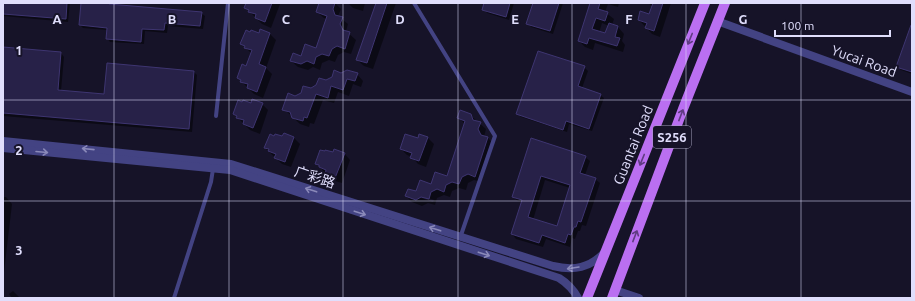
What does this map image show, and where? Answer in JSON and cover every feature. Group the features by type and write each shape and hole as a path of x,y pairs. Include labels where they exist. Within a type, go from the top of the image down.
{"main road":[{"path":"700,3 700,16"},
{"name":"Guantai Road","path":"588,298 706,3"},
{"name":"S256","path":"613,294 717,21 726,3"}],"street":[{"name":"Yucai Road","path":"717,21 912,92"},
{"name":"广彩路","path":"3,141 213,165 559,278 570,286 578,298"},
{"name":"广彩路","path":"3,148 213,165 231,164 460,237 568,269 592,263 606,250"},
{"path":"613,294 639,298"}],"lane":[{"path":"216,116 228,3"},
{"path":"414,3 495,136 458,245"},
{"path":"174,298 211,182 213,165"}],"building":[{"path":"3,3 67,3 66,19 3,14"},
{"path":"81,3 109,3 202,12 200,26 165,23 164,30 142,29 141,42 106,39 107,28 79,25"},
{"path":"246,3 272,3 265,22 255,18 256,14 248,12 249,10 244,8"},
{"path":"319,3 335,3 333,9 335,15 343,17 340,24 343,30 350,32 345,49 337,46 332,49 329,56 322,54 316,57 314,64 307,61 301,64 290,61 293,53 301,56 305,44 316,48 327,16 316,12"},
{"path":"376,3 387,3 367,63 356,60"},
{"path":"484,3 510,3 506,17 482,10"},
{"path":"533,3 559,3 550,31 526,24"},
{"path":"590,3 600,3 598,9 608,12 605,21 596,18 592,29 605,33 609,23 618,26 615,37 620,38 617,46 589,38 587,44 578,41"},
{"path":"653,3 663,3 654,31 645,28 647,23 638,20 640,11 649,14"},
{"path":"912,25 912,72 896,67"},
{"path":"260,29 270,33 259,64 266,67 257,92 247,88 248,84 240,82 241,80 237,78 242,64 246,66 252,50 244,48 245,46 240,44 246,30 259,33"},
{"path":"3,47 61,52 58,90 104,94 107,63 194,71 189,129 3,113"},
{"path":"538,51 585,66 578,86 601,94 589,129 566,121 563,130 516,114"},
{"path":"334,70 341,73 347,70 358,73 355,81 347,79 343,90 331,86 328,98 316,94 307,118 304,117 303,121 292,118 290,112 282,110 288,93 295,96 301,93 303,86 311,88 316,85 319,78 326,80 332,77"},
{"path":"252,99 263,103 253,128 243,124 244,120 236,118 237,116 233,114 238,100 251,103"},
{"path":"460,110 471,114 473,120 481,122 478,129 481,135 488,137 475,177 468,174 462,177 459,184 452,182 446,185 444,192 437,189 431,192 429,199 421,197 416,200 405,196 408,189 416,191 420,180 431,184 435,172 447,176 465,121 457,118"},
{"path":"284,133 294,137 285,162 274,158 276,154 268,151 269,149 264,148 270,134 274,136 275,134 282,136"},
{"path":"405,134 418,138 419,134 428,137 419,161 410,158 412,153 400,149"},
{"path":"531,138 586,156 580,173 596,178 581,222 578,221 571,235 568,234 565,243 542,235 539,243 511,234 522,200 512,197","holes":["541,176 570,185 557,226 528,217"]},
{"path":"334,149 345,153 335,178 325,174 326,170 315,164 320,150 333,152"}]}
